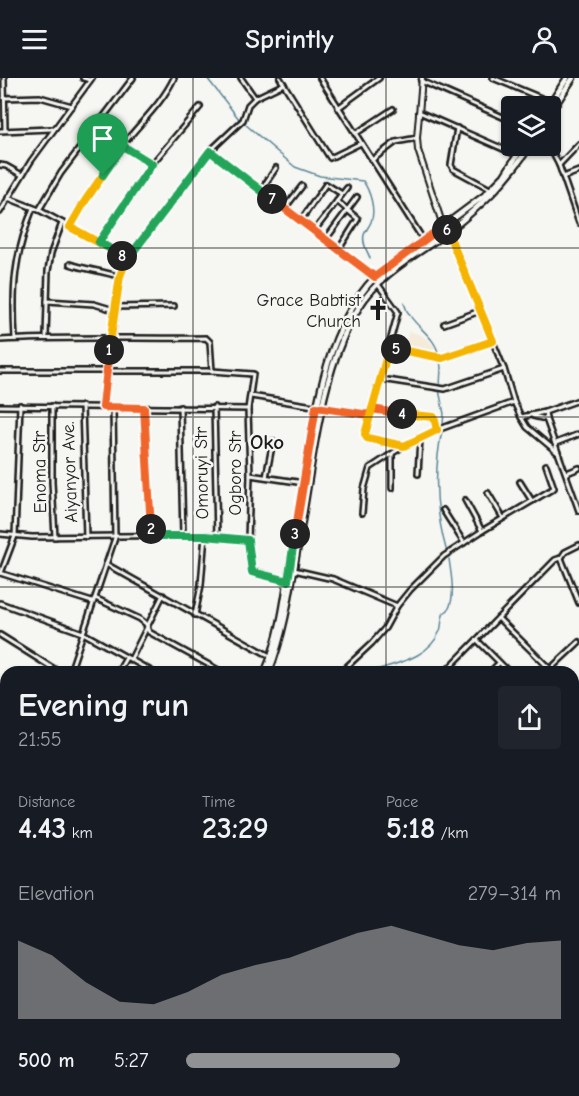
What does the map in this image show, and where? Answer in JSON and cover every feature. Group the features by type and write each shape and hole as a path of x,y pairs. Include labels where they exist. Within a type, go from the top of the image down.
{"main road":[{"path":"557,96 567,78"},
{"path":"558,96 573,78"},
{"path":"269,666 285,604 304,483 328,365 345,322 364,288 375,277 491,190 504,176 516,156"},
{"path":"269,666 286,620 319,407 332,367 350,324 359,307 377,283 448,231 494,193 523,156"}],"street":[{"path":"4,78 5,130"},
{"path":"0,212 1,206 53,129 91,79 83,78"},
{"path":"39,210 61,173 134,78"},
{"path":"70,227 123,146 162,101 174,78"},
{"path":"240,78 255,98"},
{"path":"280,78 330,158 361,142"},
{"path":"338,108 379,78"},
{"path":"493,78 534,96"},
{"path":"322,79 338,108 424,241"},
{"path":"501,116 422,80 417,138 421,159 443,226 448,231 493,341 521,417 527,427 558,453"},
{"path":"103,407 110,339 120,276 127,258 210,151 243,120 248,105 255,98 284,84"},
{"path":"4,98 40,97 72,106"},
{"path":"99,242 152,164 200,107"},
{"path":"355,134 393,110"},
{"path":"418,112 501,148"},
{"path":"95,128 152,164"},
{"path":"457,128 451,165 453,169 491,190"},
{"path":"0,131 53,129"},
{"path":"372,160 396,142 417,138"},
{"path":"559,165 579,144"},
{"path":"210,151 375,277"},
{"path":"554,156 579,223"},
{"path":"0,165 22,175"},
{"path":"261,190 276,168"},
{"path":"563,177 579,171"},
{"path":"301,220 326,184 342,194"},
{"path":"285,208 302,186"},
{"path":"314,231 347,188"},
{"path":"326,239 357,197"},
{"path":"8,198 39,210 127,258"},
{"path":"337,201 358,219 339,250"},
{"path":"573,206 579,204"},
{"path":"15,339 14,271 20,243 33,208"},
{"path":"46,336 48,271 51,253 62,223"},
{"path":"70,264 120,276"},
{"path":"377,283 398,312 365,434 370,439 404,446"},
{"path":"47,301 94,304 115,308 174,306"},
{"path":"444,324 480,311"},
{"path":"0,340 46,336 110,339 206,338 210,342 212,371"},
{"path":"389,348 442,358 493,341"},
{"path":"381,379 445,389 504,369"},
{"path":"0,371 212,371 253,374 252,396 370,415"},
{"name":"Ogboro Str","path":"252,396 248,409 250,475 248,540 252,572 288,581"},
{"path":"521,417 545,412 579,400"},
{"path":"362,513 364,489 370,468 404,446 437,430 514,402"},
{"path":"21,405 15,536 1,573 92,602"},
{"path":"0,406 248,409"},
{"name":"Enoma Str","path":"52,406 51,482 55,537"},
{"name":"Aiyanyor Ave.","path":"82,406 86,537"},
{"path":"72,666 115,537 113,407"},
{"path":"180,407 183,536"},
{"name":"Omoruyi Str","path":"214,407 217,538"},
{"path":"144,408 151,536"},
{"path":"372,409 434,417 437,430"},
{"path":"545,412 579,511"},
{"path":"531,416 546,419"},
{"path":"556,443 579,434"},
{"path":"418,474 420,438"},
{"path":"266,477 273,441"},
{"path":"392,454 392,488"},
{"path":"348,666 372,644 386,628 397,606 410,590 444,556 554,488 546,465"},
{"path":"566,473 579,468"},
{"path":"250,475 304,483"},
{"path":"520,482 531,501"},
{"path":"488,493 503,518"},
{"path":"465,500 482,531"},
{"path":"443,510 464,543"},
{"path":"0,534 55,537 205,536 248,540"},
{"path":"195,615 201,585 205,536"},
{"path":"451,666 555,560 561,558 564,552 579,545"},
{"path":"561,558 579,603"},
{"path":"106,564 272,657"},
{"path":"294,570 333,579 397,606"},
{"path":"122,666 164,595"},
{"path":"94,598 140,619 146,624 149,632 211,666"},
{"path":"0,603 83,633 142,666"},
{"path":"498,618 545,666"},
{"path":"0,635 49,666"},
{"path":"477,640 503,666"},
{"path":"553,666 579,642"},
{"path":"495,666 499,662"}],"shaded area":[{"path":"409,331 428,340 434,346 435,355 404,350"}],"waterway":[{"path":"207,78 239,119"},
{"path":"245,124 295,167 320,176 363,181 373,206 372,217 364,238 370,258"},
{"path":"404,303 411,318 433,341 439,356"},
{"path":"440,360 440,386"},
{"path":"439,390 444,414 443,423"},
{"path":"442,431 437,461 436,490 439,519 446,549"},
{"path":"388,666 410,659 428,648 435,640 440,631 443,615 448,610 452,599 449,559"}],"place":[{"name":"Grace Babtist Church","path":"378,310"}],"district":[{"name":"Oko","path":"267,442"}],"route":[{"path":"103,175 70,227 127,258 120,276 115,306 103,407 144,408 151,536 205,536 248,540 252,572 288,581 316,407 370,415 372,409 434,417 437,430 404,446 370,439 365,434 370,415 389,348 442,358 493,341 448,231 443,226 375,277 210,151 127,258 99,242 152,164 123,146 103,175"}]}
